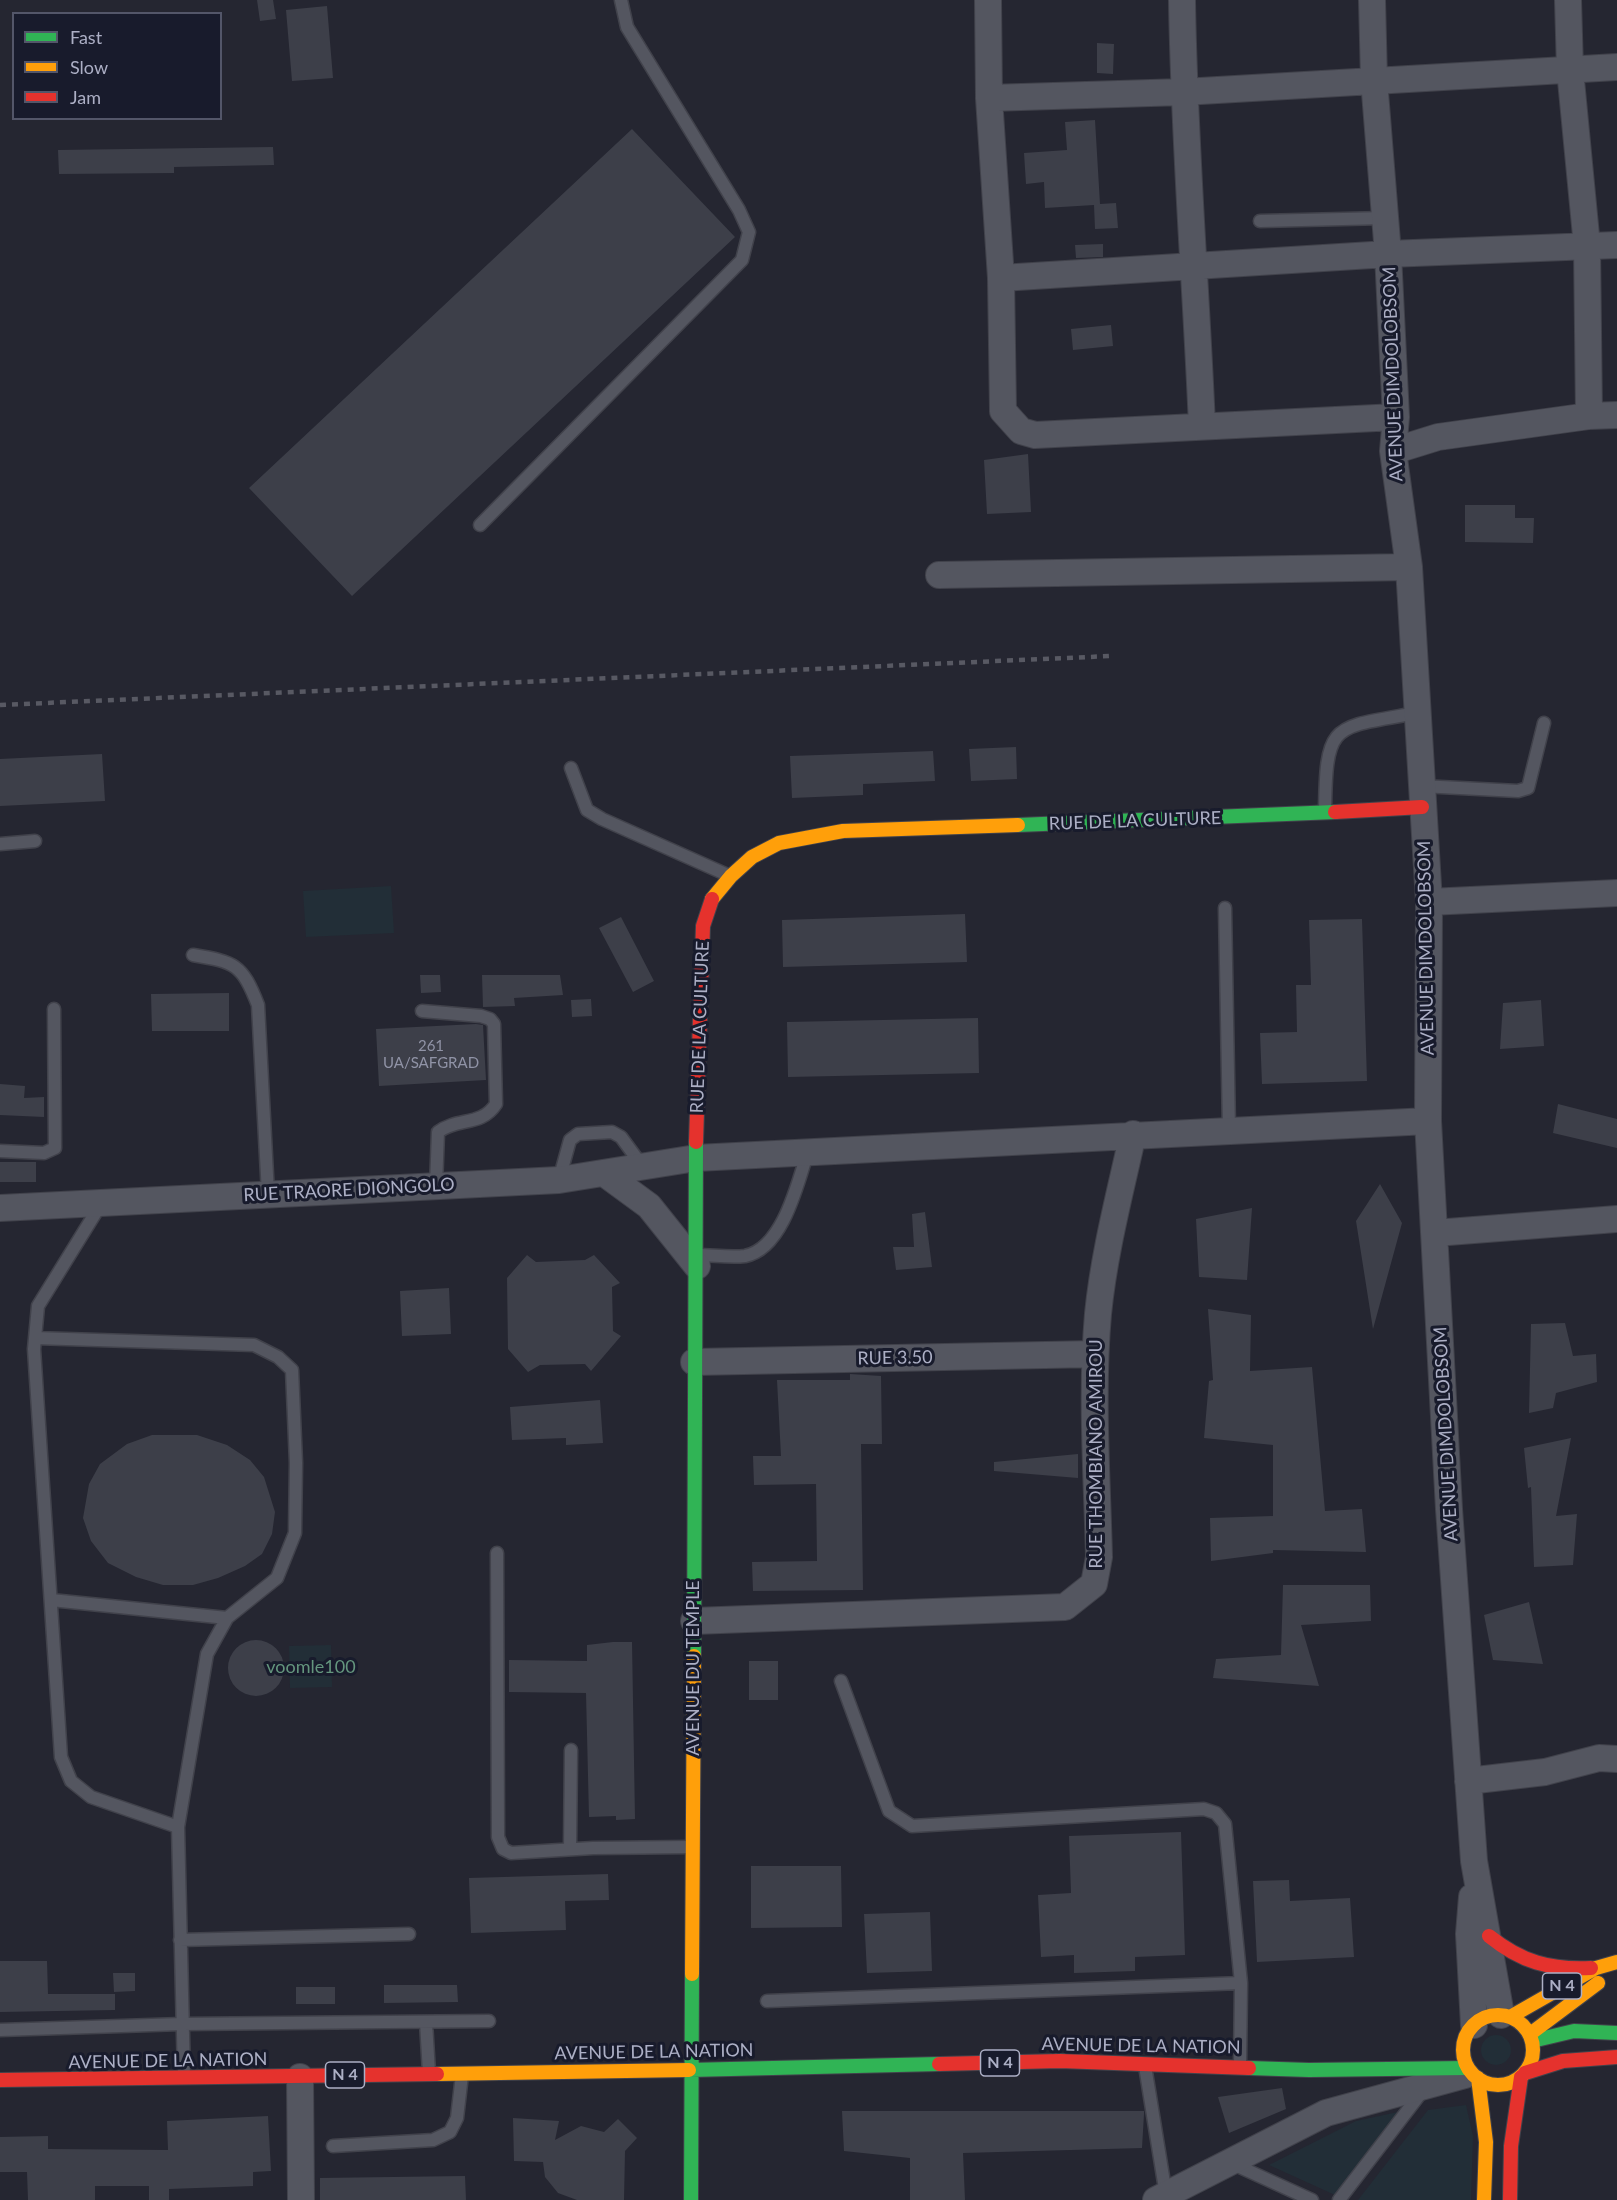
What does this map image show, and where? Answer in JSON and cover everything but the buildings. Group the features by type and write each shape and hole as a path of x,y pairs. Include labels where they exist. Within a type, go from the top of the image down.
{"main road":[{"name":"RUE DE LA CULTURE","path":"696,1158 703,926 713,898 731,876 752,857 779,843 843,831 1325,813 1422,797"},
{"name":"AVENUE DU TEMPLE","path":"691,2200 696,1158"},
{"path":"1489,1936 1517,1958 1532,1965 1554,1969 1596,1968"},
{"name":"N 4","path":"1447,2044 1469,2032 1491,2015 1506,2016 1596,1968 1617,1963"},
{"name":"N 4","path":"1531,2038 1592,1988 1617,1963"},
{"path":"1506,2016 1518,2021 1531,2038 1532,2057 1523,2075 1511,2146 1510,2200"},
{"path":"1531,2038 1574,2031 1617,2033"},
{"path":"1469,2032 1464,2052 1472,2073 1486,2142 1484,2200"},
{"name":"AVENUE DE LA NATION","path":"1309,2070 1395,2054"},
{"path":"1523,2075 1563,2061 1617,2057"},
{"name":"AVENUE DE LA NATION","path":"0,2080 300,2077 393,2073 429,2075 1060,2061 1472,2073"},
{"name":"N 4","path":"1472,2073 1504,2084 1523,2075"}],"street":[{"path":"988,0 989,98 1001,278 1003,411 1021,430 1035,435 1396,417"},
{"path":"1182,0 1183,92 1196,265 1202,426"},
{"name":"AVENUE DIMDOLOBSOM","path":"1372,0 1374,80 1388,254 1396,417 1393,451 1409,567 1429,902 1428,1121 1449,1509 1474,1861 1506,2016"},
{"path":"1568,0 1570,70 1587,246 1589,416"},
{"path":"989,98 1183,92 1617,67"},
{"path":"1001,278 1388,254 1617,245"},
{"path":"1393,451 1438,437 1589,416 1617,415"},
{"path":"939,575 1409,567"},
{"path":"1429,902 1617,893"},
{"path":"696,1158 1133,1134 1428,1121"},
{"name":"RUE THOMBIANO AMIROU","path":"694,1622 1065,1607 1079,1599 1094,1584 1099,1557 1095,1354 1103,1276 1133,1134"},
{"name":"RUE TRAORE DIONGOLO","path":"0,1208 559,1180 696,1158"},
{"path":"604,1173 649,1206 697,1260"},
{"path":"1435,1233 1617,1219"},
{"name":"RUE 3.50","path":"694,1362 1095,1354"},
{"path":"1468,1781 1545,1772 1599,1758 1617,1759"},
{"name":"AVENUE DIMDOLOBSOM","path":"1469,2032 1469,1934 1474,1861"},
{"path":"1161,2197 1227,2161 1326,2113 1472,2073"},
{"path":"300,2077 301,2200"}],"lane":[{"path":"480,525 742,260 750,232 740,210 627,27 621,0"},
{"path":"1260,221 1385,218"},
{"path":"1325,813 1326,764 1329,748 1337,734 1352,724 1417,713"},
{"path":"1422,797 1518,791 1528,788 1544,723"},
{"path":"571,768 587,810 602,819 731,876"},
{"path":"0,844 35,841"},
{"path":"1225,908 1229,1130"},
{"path":"193,955 227,960 248,978 258,1005 268,1194"},
{"path":"0,1151 44,1153 55,1148 54,1009"},
{"path":"422,1011 481,1016 490,1019 494,1024 496,1104 490,1113 474,1121 449,1124 438,1132 436,1186"},
{"path":"559,1180 570,1140 578,1134 612,1132 621,1137 643,1167"},
{"path":"697,1260 746,1256 760,1249 785,1218 808,1152"},
{"path":"102,1203 38,1306 35,1338 61,1757 71,1781 91,1797 178,1827"},
{"path":"35,1338 254,1345 278,1357 292,1370 296,1463 295,1533 277,1578 227,1618 207,1654 178,1827 184,2079"},
{"path":"497,1553 498,1837 503,1849 511,1853 692,1846"},
{"path":"51,1600 227,1618"},
{"path":"841,1681 889,1811 912,1826 1204,1809 1216,1813 1225,1824 1241,1983 1240,2066"},
{"path":"570,1849 572,1750"},
{"path":"180,1940 409,1934"},
{"path":"767,2001 1241,1983"},
{"path":"0,2030 182,2024 489,2021"},
{"path":"426,2022 429,2075"},
{"path":"1145,2065 1161,2197"},
{"path":"333,2146 433,2140 450,2132 457,2118 462,2074"},
{"path":"1339,2200 1426,2087"},
{"path":"1227,2161 1312,2200"}],"green space":[{"path":"391,886 394,933 306,937 303,891"},
{"name":"voomle100","path":"331,1645 332,1687 290,1688 289,1646"},
{"path":"1496,2035 1507,2039 1511,2050 1507,2061 1496,2065 1485,2061 1481,2050 1485,2039"},
{"path":"1466,2105 1473,2136 1471,2200 1358,2200 1428,2110"},
{"path":"1398,2112 1335,2195 1269,2165 1356,2121"}],"railway":[{"path":"0,705 1111,656"}],"traffic: fast":[{"path":"1018,825 1335,812"},
{"path":"694,1656 696,1142"},
{"path":"691,2200 692,1974"},
{"path":"1532,2041 1574,2031 1617,2033"},
{"path":"689,2070 939,2064"},
{"path":"1249,2068 1309,2070 1467,2068"}],"traffic: slow":[{"path":"712,899 731,876 752,857 779,843 843,831 1018,825"},
{"path":"692,1974 694,1656"},
{"path":"1510,2017 1596,1968 1617,1962"},
{"path":"1530,2034 1598,1983"},
{"path":"1498,2015 1511,2018 1523,2025 1530,2037 1533,2050 1530,2063 1523,2075 1511,2082 1498,2085 1485,2082 1473,2075 1466,2063 1463,2050 1466,2037 1473,2025 1485,2018 1498,2015"},
{"path":"437,2074 689,2070"},
{"path":"1478,2078 1486,2142 1484,2200"}],"traffic: jam":[{"path":"1335,812 1422,807"},
{"path":"696,1142 703,926 712,899"},
{"path":"1489,1936 1513,1952 1537,1963 1549,1966 1591,1968"},
{"path":"1525,2073 1563,2061 1617,2057"},
{"path":"939,2064 1060,2061 1249,2068"},
{"path":"0,2080 437,2074"},
{"path":"1510,2200 1511,2146 1521,2077"}]}
